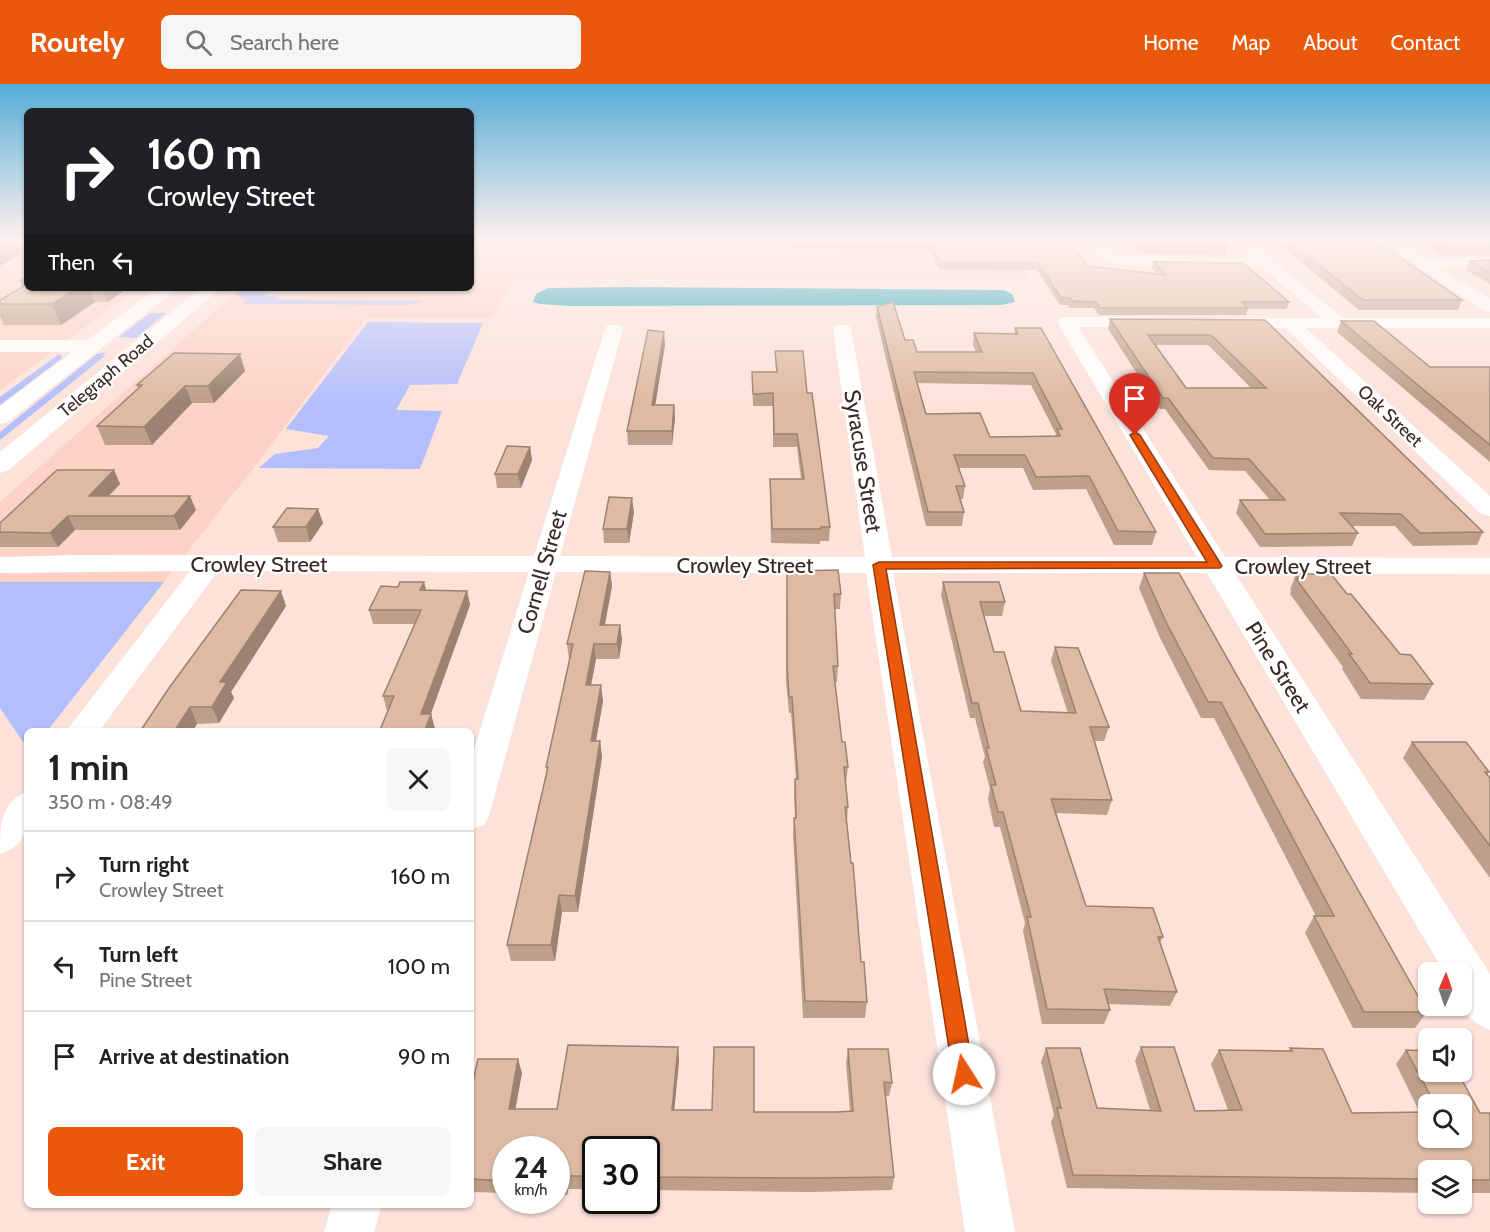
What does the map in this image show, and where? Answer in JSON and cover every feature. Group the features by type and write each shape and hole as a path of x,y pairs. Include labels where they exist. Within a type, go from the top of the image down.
{"main road":[{"name":"Telegraph Road","path":"0,417 160,295"},
{"name":"Telegraph Road","path":"0,465 204,295"},
{"path":"146,305 160,310 186,310"},
{"path":"0,447 119,350 117,346 91,346"}],"street":[{"path":"1305,295 1339,323"},
{"path":"1471,295 1490,307"},
{"name":"Pine Street","path":"1172,322 1066,322 1490,1011"},
{"path":"1207,322 1490,323"},
{"name":"Oak Street","path":"1290,323 1490,509"},
{"name":"Cornell Street","path":"474,806 614,329"},
{"name":"Syracuse Street","path":"842,329 990,1232"},
{"path":"0,346 91,346"},
{"path":"85,728 210,564"},
{"name":"Crowley Street","path":"0,565 1490,566"},
{"path":"0,840 24,809"},
{"path":"349,1232 356,1208"}],"shaded area":[{"path":"0,295 128,295 0,390"},
{"path":"234,295 505,295 493,318 366,318 252,470 160,587 0,619 0,502"},
{"path":"236,295 267,295 265,296 275,296 280,300 423,301 410,305 243,304 245,300"},
{"path":"536,295 1012,295 1015,302 1001,305 572,306 533,302"},
{"path":"150,313 166,313 136,338 119,337"},
{"path":"368,322 483,323 457,384 410,385 396,410 442,411 420,469 259,468 275,454 318,448 329,436 286,429"},
{"path":"106,352 102,356 105,356 0,440 0,432 97,354"},
{"path":"59,354 62,356 61,359 0,405 0,397"},
{"path":"0,582 164,582 50,728 24,728 24,744 0,708"}],"building":[{"path":"9,295 66,295 52,304 0,304 0,300"},
{"path":"1059,295 1280,295 1289,302 1242,302 1248,308 1100,308 1096,302 1061,298"},
{"path":"1356,295 1454,295 1462,300 1363,300"},
{"path":"893,302 905,340 913,340 917,352 982,352 974,333 1018,334 1015,328 1041,328 1156,532 1118,531 1089,476 1036,477 1025,455 954,455 965,486 956,486 964,512 928,512 877,307","holes":["914,372 1033,373 1062,429 1057,429 1060,436 990,437 980,413 926,414"]},
{"path":"1110,319 1265,320 1483,532 1420,533 1401,514 1340,513 1358,533 1265,534 1240,500 1285,500 1249,459 1213,458 1168,398 1163,398","holes":["1148,335 1211,335 1266,388 1186,388"]},
{"path":"1341,321 1374,321 1430,367 1490,367 1490,445"},
{"path":"648,330 664,332 652,405 674,405 672,431 627,431"},
{"path":"775,351 803,351 807,393 812,393 830,527 772,529 770,479 804,479 797,434 774,434 773,393 753,394 752,372 777,372"},
{"path":"174,353 240,354 208,386 185,386 144,427 97,426 142,385 137,385"},
{"path":"507,446 530,447 518,474 495,474"},
{"path":"57,470 114,470 89,496 190,496 174,516 68,516 50,533 0,532 0,523"},
{"path":"609,497 632,498 627,529 603,529"},
{"path":"287,508 318,509 306,527 273,527"},
{"path":"838,570 841,594 834,594 838,666 833,666 842,742 845,742 848,767 844,767 848,807 845,807 867,1002 805,1001 794,818 796,818 795,779 798,779 792,697 789,697 787,665 787,571"},
{"path":"585,571 610,572 600,625 620,625 617,644 594,644 586,685 601,685 591,741 600,741 575,896 559,895 551,945 507,945 548,767 546,767 573,644 567,644"},
{"path":"1144,573 1179,573 1418,996 1418,1012 1364,1012 1314,916 1334,916 1221,702 1208,702 1166,622"},
{"path":"1296,574 1331,574 1347,594 1351,594 1400,654 1411,655 1433,684 1370,683 1349,654 1352,654 1296,579 1299,579"},
{"path":"400,582 424,582 420,590 467,591 421,714 431,714 426,728 381,728 394,696 383,696 421,610 369,610 381,586 398,587"},
{"path":"943,582 999,582 1005,602 980,602 994,652 1004,652 1021,711 1076,713 1055,647 1078,648 1109,727 1090,727 1112,800 1051,799 1086,906 1153,908 1163,937 1158,937 1177,992 1104,989 1110,1010 1047,1009 1027,917 1031,917 1003,812 998,812 991,785 996,785 986,748 989,748 978,703 972,703"},
{"path":"241,590 281,591 220,682 227,682 212,707 190,707 176,728 142,728"},
{"path":"1412,742 1466,742 1489,772 1485,772 1490,778 1490,846"},
{"path":"568,1045 678,1047 672,1110 712,1110 714,1047 754,1047 754,1112 853,1111 848,1049 888,1049 892,1083 884,1082 894,1177 660,1177 660,1136 582,1136 582,1176 570,1176 570,1136 492,1136 492,1180 474,1179 474,1077 478,1059 518,1059 509,1109 557,1109"},
{"path":"1141,1047 1174,1047 1195,1111 1242,1110 1219,1050 1323,1049 1352,1113 1418,1112 1418,1148 1472,1148 1472,1098 1480,1113 1490,1113 1490,1180 1472,1180 1472,1160 1418,1160 1418,1179 1073,1175 1057,1108 1061,1108 1046,1048 1080,1048 1097,1108 1161,1111"},
{"path":"1406,1050 1418,1051 1418,1072"},
{"path":"1423,1082 1463,1082 1470,1094 1430,1094"}],"route":[{"path":"964,1074 880,583 879,565 1216,566 1135,435"}]}
